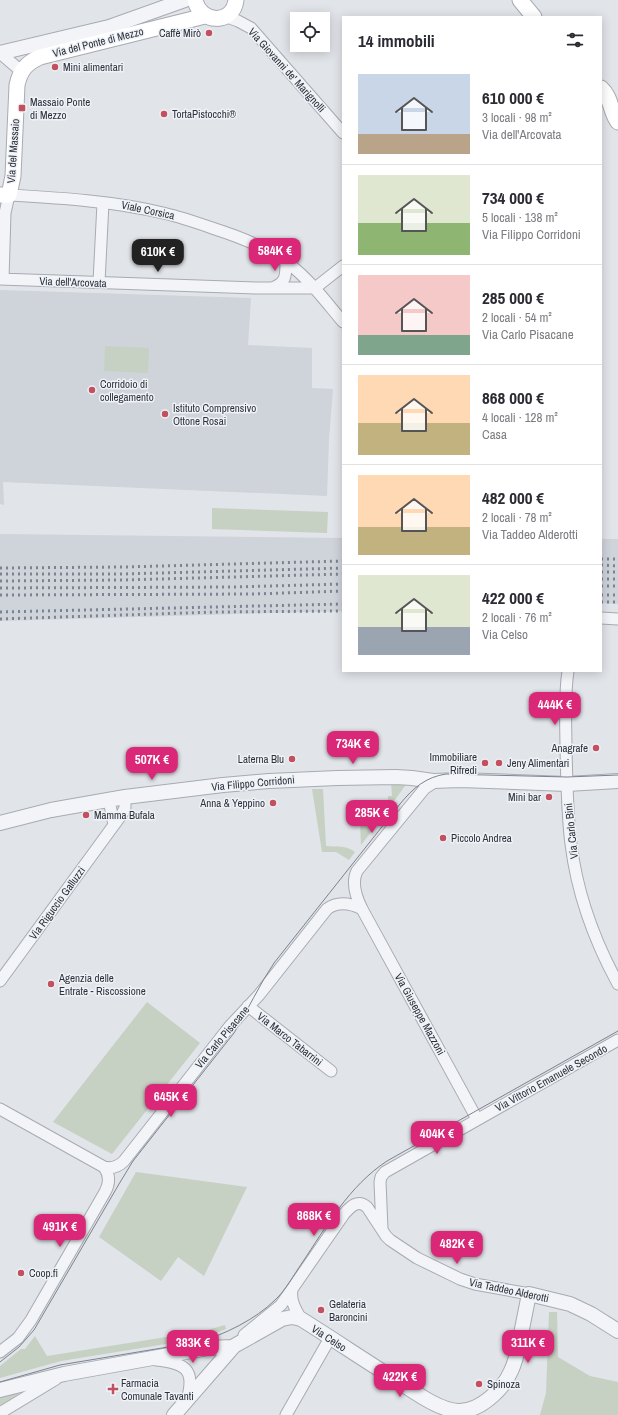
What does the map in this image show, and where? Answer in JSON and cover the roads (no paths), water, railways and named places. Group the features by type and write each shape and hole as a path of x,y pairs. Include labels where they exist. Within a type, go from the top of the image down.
{"main road":[{"path":"195,0 198,9 206,16"},
{"path":"520,0 533,16"},
{"path":"224,16 230,12 238,1"},
{"name":"Via del Ponte di Mezzo","path":"21,71 28,63 40,57 206,16 216,18 224,16"},
{"name":"Via del Massaio","path":"4,195 13,176 16,90 21,71"},
{"path":"602,89 610,100 617,121"},
{"path":"602,112 617,121"}],"street":[{"name":"Via del Ponte di Mezzo","path":"0,53 109,26 185,0"},
{"name":"Via Giovanni de' Marignolli","path":"224,16 251,28 342,132"},
{"path":"0,53 0,61"},
{"path":"0,53 21,71"},
{"name":"Viale Corsica","path":"4,195 103,203 143,208 182,218 233,235 273,254 297,270 315,288 342,321"},
{"name":"Via del Massaio","path":"1,279 5,213 4,195"},
{"path":"99,282 103,203"},
{"path":"272,288 280,285 284,281 286,275 286,262"},
{"path":"315,288 342,267"},
{"name":"Via dell'Arcovata","path":"1,279 272,288 315,288"},
{"path":"602,618 618,619"},
{"name":"Via Carlo Bini","path":"568,672 566,692 567,784 570,838 578,879 592,930 604,958 618,984"},
{"name":"Via Filippo Corridoni","path":"0,823 51,810 125,797 276,780 401,777 436,781 460,780 567,784 618,781"},
{"path":"362,909 354,889 354,879 357,871 422,791 436,781"},
{"name":"Via Riguccio Galluzzi","path":"0,981 114,825 124,810 125,797"},
{"path":"109,800 114,825"},
{"name":"Via Carlo Pisacane","path":"104,1167 117,1167 124,1161 189,1076 230,1026 267,985 327,909 334,905 345,903 362,909"},
{"name":"Via Giuseppe Mazzoni","path":"362,909 478,1119"},
{"name":"Via Marco Tabarrini","path":"248,1006 331,1071"},
{"name":"Via Vittorio Emanuele Secondo","path":"382,1231 380,1185 381,1177 388,1170 618,1040"},
{"path":"0,1109 104,1167 108,1177 108,1185 106,1190 27,1326 18,1338 0,1352"},
{"name":"Via Taddeo Alderotti","path":"292,1290 344,1214 354,1204 361,1203 367,1208 382,1231 390,1240 417,1258 460,1279 475,1284 563,1301 591,1314 618,1331"},
{"path":"174,1415 233,1346 245,1334 278,1308 292,1290"},
{"name":"Via Celso","path":"292,1290 291,1295 293,1304 301,1319"},
{"name":"Via Celso","path":"233,1346 282,1319 292,1317 301,1319 418,1394 442,1407 450,1410 461,1411 477,1410 497,1390 511,1372 516,1356 529,1294"},
{"path":"286,1415 330,1338"},
{"path":"0,1390 64,1374 151,1360 208,1348 233,1346"},
{"path":"151,1360 173,1362 186,1369 189,1374 190,1382 190,1391 187,1400"},
{"path":"0,1413 64,1374"}],"tram line":[{"path":"0,1362 19,1347 34,1330 133,1161 234,1033 274,963 410,793 420,784 439,775 446,774 567,777 618,775"},
{"path":"0,1382 60,1365 198,1342 239,1326 259,1314 283,1292 339,1208 361,1182 373,1171 387,1161 618,1031"}],"railway":[{"path":"602,559 618,559"},
{"path":"0,568 124,567 342,561"},
{"path":"602,565 618,566"},
{"path":"0,574 123,574 342,568"},
{"path":"602,572 618,572"},
{"path":"0,581 123,580 342,574"},
{"path":"602,579 618,579"},
{"path":"0,588 234,587 342,584"},
{"path":"602,586 618,586"},
{"path":"0,595 254,594 342,591"},
{"path":"602,595 618,595"},
{"path":"602,602 618,602"},
{"path":"0,612 342,604"},
{"path":"0,619 216,612 342,611"}],"place":[{"name":"Caffè Mirò","path":"209,33"},
{"name":"Mini alimentari","path":"55,67"},
{"name":"Massaio Ponte di Mezzo","path":"22,108"},
{"name":"TortaPistocchi®","path":"164,114"},
{"name":"Corridoio di collegamento","path":"92,390"},
{"name":"Istituto Comprensivo Ottone Rosai","path":"165,414"},
{"name":"Anagrafe","path":"596,748"},
{"name":"Laterna Blu","path":"292,759"},
{"name":"Immobiliare Rifredi","path":"485,763"},
{"name":"Jeny Alimentari","path":"499,763"},
{"name":"Mini bar","path":"549,797"},
{"name":"Anna & Yeppino","path":"273,803"},
{"name":"Mamma Bufala","path":"86,815"},
{"name":"Piccolo Andrea","path":"443,838"},
{"name":"Agenzia delle Entrate - Riscossione","path":"51,984"},
{"name":"Coop.fi","path":"21,1273"},
{"name":"Gelateria Baroncini","path":"321,1310"},
{"name":"Spinoza","path":"479,1384"},
{"name":"Farmacia Comunale Tavanti","path":"113,1389"}]}
